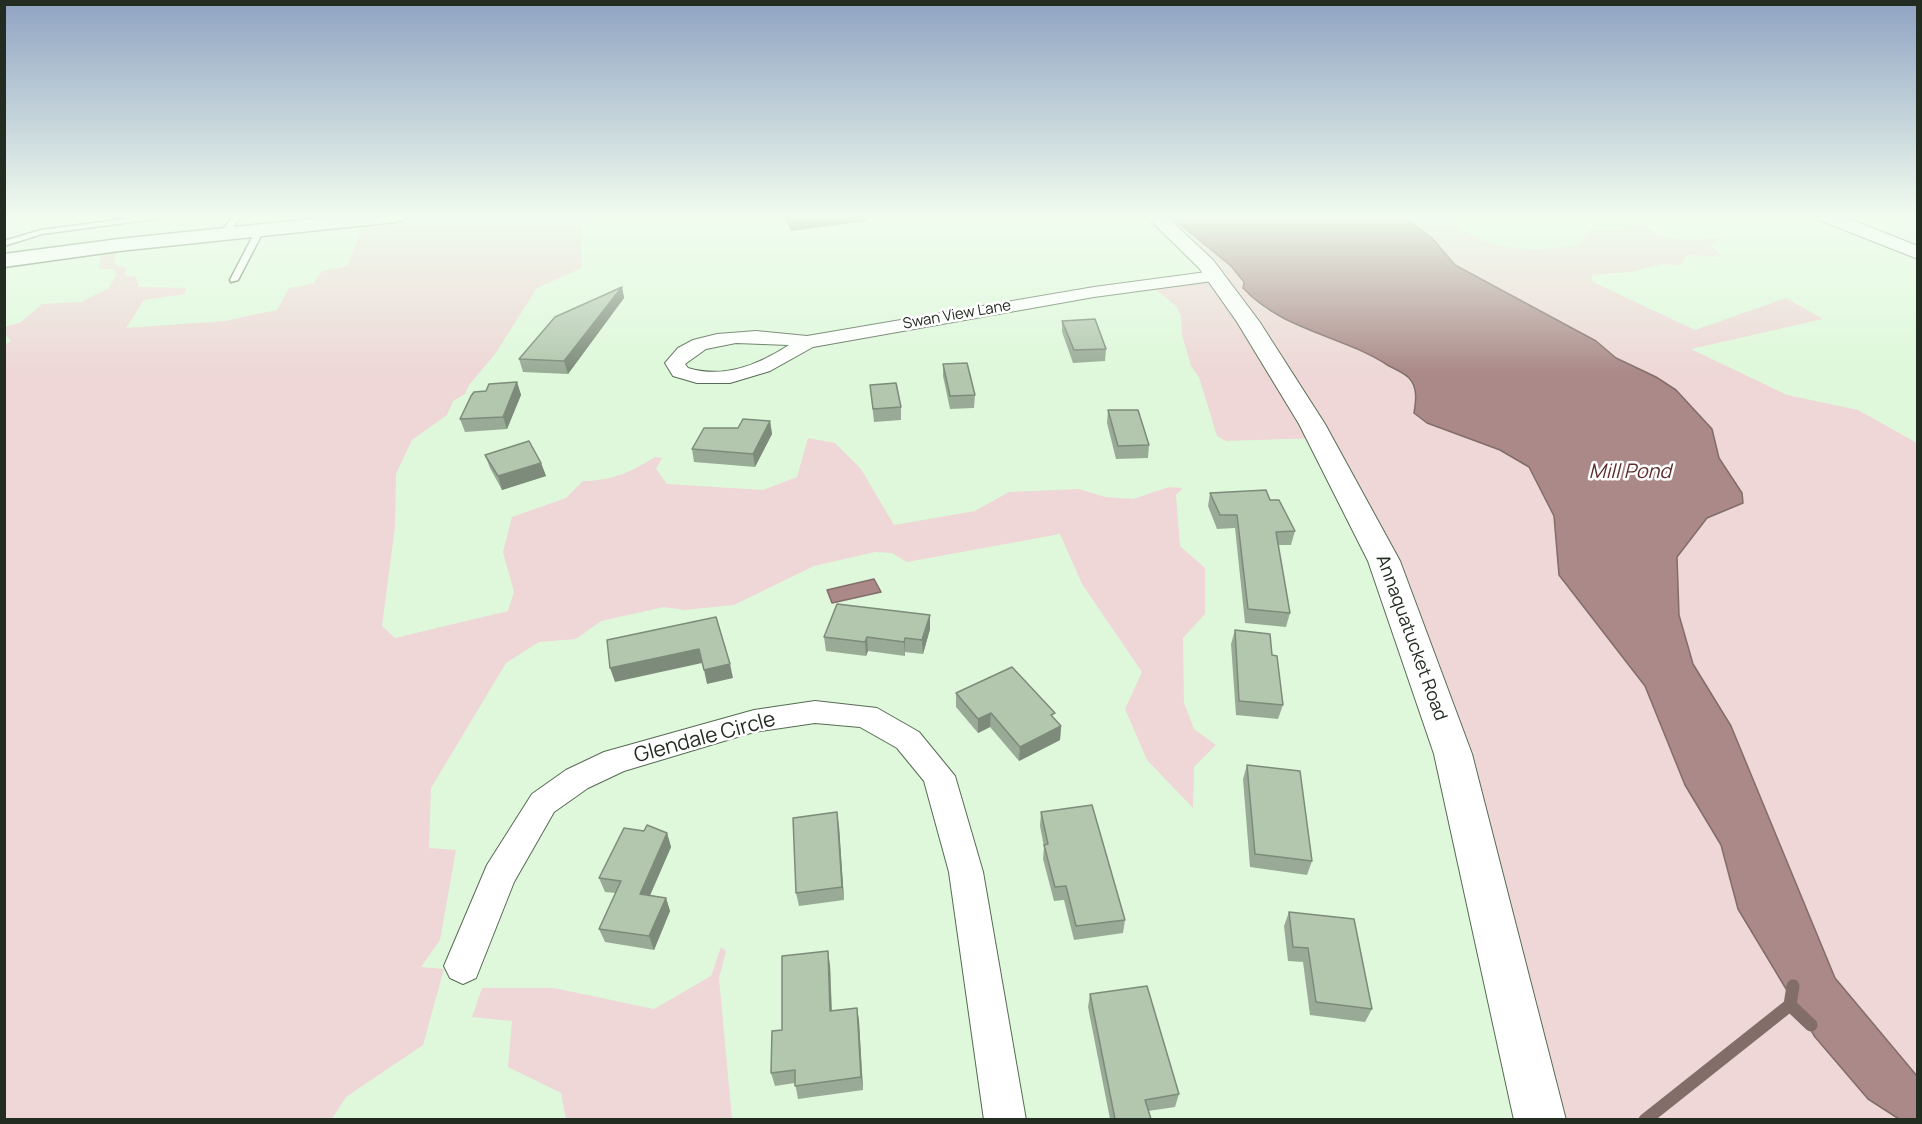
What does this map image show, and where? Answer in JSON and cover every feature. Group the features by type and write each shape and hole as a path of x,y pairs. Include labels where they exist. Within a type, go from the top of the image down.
{"street":[{"name":"Annaquatucket Road","path":"1209,268 1248,321 1312,424 1384,561 1453,754 1540,1119"},
{"name":"Swan View Lane","path":"807,342 783,359 750,373 728,378 692,377 680,372 675,363 681,354 708,342 774,337 807,342 1082,294 1214,276"},
{"name":"Glendale Circle","path":"463,966 505,867 543,803 577,778 615,761 754,721 815,712 866,716 908,740 939,776 966,872 1005,1119"}],"lane":[{"path":"234,280 240,268"}],"shaded area":[{"path":"99,268 127,268 124,275 136,277 139,287 186,288 185,294 144,300 126,328 224,321 277,310 289,288 313,284 322,271 335,268 581,268 537,288 495,354 469,385 465,394 453,401 447,415 412,440 396,474 395,527 382,626 395,638 508,611 514,592 503,552 512,517 566,498 583,481 621,475 655,457 662,458 656,469 667,484 763,490 797,477 808,438 835,443 861,469 894,525 975,511 1009,492 1079,489 1105,497 1133,499 1169,487 1183,488 1176,495 1180,546 1205,568 1205,614 1183,638 1184,703 1194,729 1216,745 1194,767 1193,808 1147,760 1125,709 1142,672 1082,584 1060,534 907,562 892,553 875,552 814,566 734,605 684,610 664,607 601,621 576,639 539,642 506,663 431,788 429,848 456,850 440,940 421,967 444,969 423,1045 346,1097 332,1119 5,1120 4,345 11,341 5,334 5,327 21,322 42,304 81,302 109,288 117,274 112,269"},
{"path":"1206,268 1233,268 1260,306 1289,321 1375,356 1409,379 1416,395 1414,413 1427,423 1500,450 1529,467 1554,516 1559,575 1645,686 1685,785 1721,845 1738,909 1815,1037 1868,1099 1899,1119 1537,1119 1454,758 1318,438 1226,441 1217,436 1199,377 1191,366 1182,335 1181,316 1176,306 1151,286 1211,276"},
{"path":"1460,268 1644,268 1593,275 1591,281 1695,330 1786,298 1823,319 1691,349 1787,395 1858,410 1917,443 1917,1076 1835,978 1731,726 1693,664 1679,615 1677,557 1707,518 1743,503 1742,493 1719,458 1719,453 1656,377 1616,358 1596,341"},
{"path":"721,947 726,951 719,978 732,1119 566,1119 561,1093 508,1067 512,1021 472,1017 482,988 554,988 654,1009 711,976"}],"water":[{"name":"Mill Pond","path":"1233,268 1461,268 1596,341 1616,358 1656,377 1676,390 1712,429 1719,458 1742,493 1743,503 1707,518 1677,557 1679,615 1693,664 1731,726 1835,978 1917,1076 1917,1119 1899,1119 1868,1099 1815,1037 1738,909 1721,845 1685,785 1645,686 1559,575 1554,516 1529,467 1500,450 1427,423 1414,413 1415,390 1407,376 1352,347 1276,314 1243,288 1244,282"},
{"path":"874,579 881,592 832,603 827,590"}],"building":[{"path":"622,287 564,361 519,359 555,317"},
{"path":"1095,319 1106,349 1074,350 1062,321"},
{"path":"967,363 975,395 950,396 943,364"},
{"path":"517,382 503,417 460,419 474,392 486,391 489,384"},
{"path":"896,383 901,407 873,409 870,385"},
{"path":"1108,410 1138,410 1149,445 1118,446"},
{"path":"743,419 770,421 753,454 692,449 704,428 738,428"},
{"path":"529,441 541,463 498,476 485,455"},
{"path":"1266,490 1270,500 1279,500 1295,531 1276,532 1290,613 1248,609 1237,515 1220,515 1210,493"},
{"path":"837,604 930,615 922,640 905,638 904,642 867,637 865,642 824,637"},
{"path":"716,617 730,664 704,670 699,649 610,668 607,640"},
{"path":"1235,630 1270,634 1272,655 1277,656 1283,705 1239,701"},
{"path":"1012,667 1055,713 1051,715 1061,726 1020,747 991,713 978,719 956,693"},
{"path":"1247,765 1300,771 1312,861 1255,854"},
{"path":"1092,805 1125,920 1076,926 1066,886 1055,887 1044,845 1048,844 1041,812"},
{"path":"837,812 842,887 796,893 793,818"},
{"path":"647,825 667,833 640,894 666,898 649,936 599,929 621,881 599,878 624,828 644,831"},
{"path":"1289,912 1354,919 1372,1009 1316,1002 1308,948 1293,947"},
{"path":"828,951 830,1011 857,1008 861,1077 795,1086 795,1070 771,1073 772,1031 782,1030 782,956"},
{"path":"1147,986 1179,1094 1145,1100 1151,1119 1115,1119 1090,994"}],"waterway":[{"path":"1790,1005 1793,986"},
{"path":"1645,1120 1790,1005"},
{"path":"1790,1005 1811,1025"}]}
